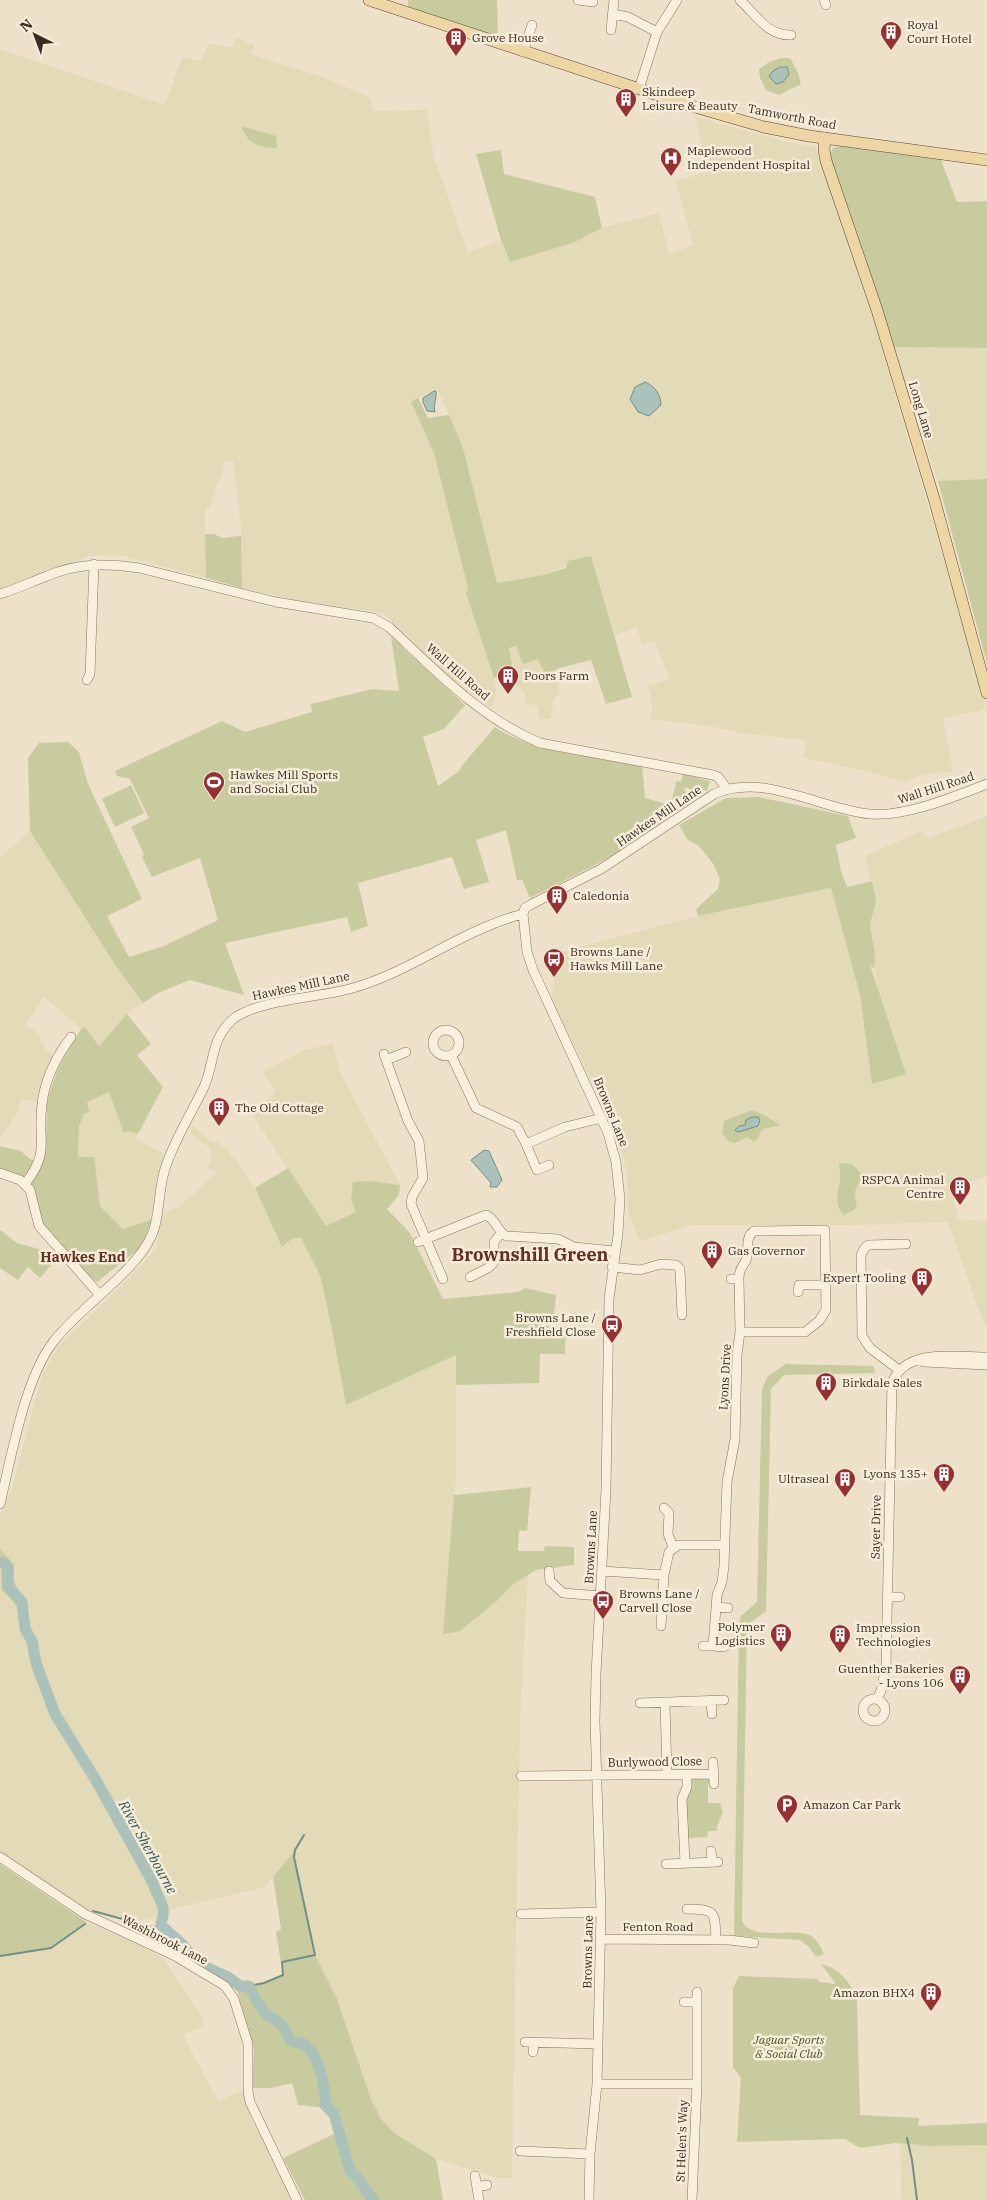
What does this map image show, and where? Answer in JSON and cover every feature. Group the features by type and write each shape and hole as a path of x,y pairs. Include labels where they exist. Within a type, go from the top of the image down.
{"main road":[{"name":"Tamworth Road","path":"369,0 523,52 764,127 825,138 987,160"},
{"name":"Long Lane","path":"825,138 826,162 877,310 932,493 987,693"}],"street":[{"path":"578,0 593,1"},
{"path":"611,30 614,0"},
{"path":"639,89 657,32 677,0"},
{"path":"746,2 774,32 782,35 791,35"},
{"path":"612,14 628,16 657,32"},
{"path":"523,52 532,25"},
{"path":"87,680 90,674 94,564"},
{"name":"Wall Hill Road","path":"0,594 27,586 56,573 94,564 116,564 276,602 373,618 388,627 470,702 528,738 540,743 713,775 718,777 727,789 760,788 856,812 891,814 908,812 987,784"},
{"name":"Hawkes Mill Lane","path":"0,1504 33,1378 53,1341 131,1264 152,1235 165,1168 206,1084 216,1042 230,1022 247,1011 355,988 406,967 502,919 523,914 532,904 601,869 714,794 727,789"},
{"name":"Browns Lane","path":"523,914 527,952 533,970 602,1118 612,1144 619,1182 619,1217 612,1267 607,1335 607,1456 596,1674 601,1912 597,2084 590,2154 589,2200"},
{"path":"25,1184 39,1164 42,1141 42,1104 47,1079 55,1060 71,1037"},
{"path":"406,1052 384,1057 408,1121 419,1141 423,1178 411,1200 422,1240 443,1279"},
{"path":"451,1055 476,1108 517,1127 537,1170 549,1166"},
{"path":"526,1144 565,1127 602,1118"},
{"path":"0,1172 15,1177 25,1184 31,1194 39,1226 99,1294"},
{"path":"422,1240 484,1215 491,1217 501,1233 510,1236 558,1238 574,1247 614,1251"},
{"name":"Lyons Drive","path":"713,1646 717,1595 722,1582 724,1566 727,1482 735,1439 737,1355 740,1332 735,1279 739,1269 747,1259 748,1239 754,1231 829,1230 825,1285 826,1310 820,1321 805,1332 740,1332"},
{"path":"470,1277 488,1268 494,1262 494,1242 501,1233"},
{"path":"906,1244 868,1245 861,1255 862,1336 870,1348 900,1370 910,1362 923,1358 987,1357"},
{"path":"612,1267 640,1270 661,1264 676,1265 680,1269 682,1316"},
{"path":"798,1285 825,1285"},
{"path":"910,1362 987,1365"},
{"name":"Sayer Drive","path":"877,1699 881,1691 886,1666 892,1390 895,1377 900,1370"},
{"path":"670,1510 668,1534 673,1547"},
{"path":"661,1626 664,1574 667,1558 673,1547 678,1545 725,1545"},
{"path":"549,1571 550,1581 563,1593 601,1596"},
{"path":"602,1571 664,1574"},
{"path":"887,1597 900,1597"},
{"path":"716,1607 728,1608"},
{"path":"703,1646 724,1647"},
{"path":"711,1700 712,1714"},
{"path":"640,1704 724,1700"},
{"path":"665,1703 667,1774"},
{"name":"Burlywood Close","path":"714,1762 714,1784"},
{"name":"Burlywood Close","path":"521,1776 713,1774"},
{"path":"685,1862 682,1799 687,1775"},
{"path":"666,1864 715,1862 712,1851"},
{"name":"Washbrook Lane","path":"0,1857 76,1909 175,1956 229,1990 239,2012 248,2044 248,2091 250,2102 297,2200"},
{"name":"Fenton Road","path":"699,1898 700,1909"},
{"name":"Fenton Road","path":"687,1909 710,1911 715,1916 716,1940"},
{"path":"521,1914 601,1912"},
{"name":"Fenton Road","path":"600,1939 716,1940 754,1943"},
{"name":"St Helen's Way","path":"692,2200 697,2084 697,1992"},
{"path":"684,2002 697,2002"},
{"path":"533,2052 529,2042 598,2044"},
{"name":"St Helen's Way","path":"597,2084 697,2084"},
{"path":"526,2148 590,2154"},
{"path":"475,2176 479,2200"},
{"path":"477,2188 487,2185"}],"shaded area":[{"path":"235,37 255,45 251,54 325,78 371,98 372,111 427,110 434,158 468,253 501,240 507,257 575,242 602,228 659,213 669,254 693,245 676,181 707,172 696,117 784,141 816,147 869,305 986,703 983,710 943,718 953,772 924,774 905,782 866,771 804,758 806,740 740,733 709,726 651,719 652,701 648,686 670,679 654,640 642,646 637,627 614,635 591,556 544,575 497,583 463,448 437,388 411,402 434,453 468,588 466,593 494,678 496,692 492,709 447,674 383,613 300,601 242,588 241,528 233,461 223,462 222,475 216,486 212,503 205,511 206,578 120,555 88,556 24,585 0,589 0,49 165,105 182,57 201,61 208,44 233,47"},
{"path":"893,347 987,348 987,479 938,481"},
{"path":"516,646 559,668 559,693 553,700 550,719 540,719 537,705 525,704 526,694 519,689 512,670 509,648"},
{"path":"987,816 987,1176 951,1189 959,1220 987,1221 987,1326 983,1322 948,1222 853,1225 692,1225 640,1241 628,1211 627,1175 621,1148 600,1099 552,999 555,971 552,954 698,916 831,888 860,995 872,1084 905,1074 888,1018 881,1004 874,968 875,955 870,924 876,901 865,856 921,831 928,838"},
{"path":"30,831 114,963 143,1003 127,1014 99,1046 85,1027 81,1029 44,997 25,1025 41,1036 40,1041 45,1045 44,1048 54,1055 39,1102 21,1099 18,1112 0,1139 0,857"},
{"path":"333,1044 340,1072 400,1185 371,1181 356,1212 326,1226 253,1116 276,1091 262,1072 304,1050"},
{"path":"109,1092 124,1132 128,1131 138,1134 136,1138 164,1154 153,1219 124,1229 100,1206 96,1183 78,1157 79,1126 87,1102"},
{"path":"192,1125 213,1143 217,1141 228,1150 255,1188 283,1247 293,1238 301,1238 320,1275 332,1329 456,1355 456,1478 443,1634 485,1609 499,1599 511,1586 528,1576 520,1725 512,2178 498,2178 436,2159 394,2133 381,2119 371,2099 337,1999 315,1955 294,1851 265,1887 172,1909 156,1918 132,1922 82,1908 0,1852 0,1571 1,1590 18,1609 26,1606 14,1581 14,1565 0,1549 0,1515 12,1487 42,1375 59,1346 130,1277 157,1247 161,1216 178,1207 217,1173 208,1167 212,1158 210,1148 189,1132"},
{"path":"87,1922 133,1942 163,1958 203,2021 201,2028 183,2034 196,2060 218,2101 245,2089 252,2121 292,2200 0,2200 0,1957 51,1948"},
{"path":"900,2144 931,2146 987,2145 987,2200 901,2200"}],"green space":[{"path":"408,0 497,0 498,37 408,7"},
{"path":"781,58 790,58 798,73 801,84 779,95 766,90 760,78 759,69 769,62"},
{"path":"241,126 276,136 277,148 255,144 247,137"},
{"path":"841,146 941,160 957,202 987,201 987,348 893,347 829,156 833,148"},
{"path":"501,150 504,174 595,197 602,228 575,242 510,262 501,240 476,154"},
{"path":"418,398 428,418 449,415 463,448 497,583 544,575 566,568 568,561 591,556 632,697 606,704 591,660 559,668 545,674 538,659 523,664 516,646 509,648 513,671 494,678 466,593 468,588 434,453 411,402"},
{"path":"987,479 987,664 938,481"},
{"path":"205,534 214,534 222,538 241,536 242,588 206,578"},
{"path":"391,637 465,705 444,729 423,737 438,786 458,772 495,727 510,736 546,749 642,765 645,798 670,805 675,788 677,788 675,787 676,781 681,782 683,774 710,781 707,791 704,790 703,794 685,787 684,791 701,795 611,857 530,898 522,880 517,880 506,830 476,840 489,882 464,889 452,857 358,883 368,926 351,932 347,917 225,943 244,995 190,980 158,993 143,1003 114,963 30,831 28,758 39,743 68,742 79,752 88,784 142,899 107,916 129,957 164,946 218,920 200,858 152,877 142,857 144,854 131,827 149,818 130,779 117,776 115,771 222,721 245,732 312,712 311,704 372,689 399,691"},
{"path":"131,785 144,813 115,827 102,799"},
{"path":"758,797 848,816 856,838 836,845 841,871 847,887 872,881 876,901 870,924 875,955 874,968 870,965 906,1074 872,1084 860,995 831,888 698,916 696,909 718,889 720,880 714,865 699,846 687,839 679,825 726,798"},
{"path":"127,1014 151,1044 137,1055 163,1087 138,1134 128,1131 124,1133 109,1092 87,1102 89,1112 84,1114 79,1126 78,1157 94,1157 100,1206 123,1229 153,1219 140,1248 97,1282 86,1274 41,1222 33,1189 0,1170 0,1146 21,1151 34,1160 37,1152 46,1150 47,1100 59,1066 81,1029 85,1027 99,1046"},
{"path":"752,1110 780,1125 763,1129 755,1142 747,1137 735,1143 728,1141 722,1133 724,1121"},
{"path":"839,1164 853,1165 862,1174 862,1179 855,1190 857,1204 854,1210 844,1215 838,1207 837,1199 840,1177"},
{"path":"288,1168 326,1226 356,1212 351,1199 353,1182 371,1181 400,1185 399,1195 387,1209 410,1233 443,1299 518,1292 525,1288 556,1295 554,1314 542,1314 543,1326 566,1327 565,1354 540,1354 539,1383 456,1385 456,1355 346,1405 320,1275 301,1238 293,1238 282,1247 255,1188"},
{"path":"0,1230 17,1243 60,1255 40,1278 28,1267 18,1280 0,1268"},
{"path":"786,1364 873,1366 875,1373 784,1375 771,1389 766,1611 747,1625 742,1921 754,1931 763,1933 792,1932 812,1936 824,1954 816,1957 808,1946 800,1940 734,1936 739,1622 741,1616 757,1602 762,1389 768,1376"},
{"path":"531,1487 527,1531 519,1530 518,1551 544,1551 545,1546 574,1547 574,1565 536,1570 511,1586 499,1599 460,1631 443,1634 454,1495"},
{"path":"0,1549 14,1565 14,1581 26,1606 18,1609 1,1590"},
{"path":"709,1776 712,1783 708,1784 708,1803 720,1803 723,1812 717,1831 708,1831 707,1837 687,1838 685,1802 691,1778"},
{"path":"295,1850 294,1857 315,1955 337,1999 371,2099 381,2119 394,2133 436,2159 443,2200 305,2200 283,2158 338,2132 334,2114 326,2108 298,2105 292,2083 271,2088 252,2088 254,2050 235,1983 247,1986 253,1985 283,1975 276,1932 281,1929 273,1877"},
{"path":"0,1864 87,1922 51,1948 0,1957"},
{"name":"Jaguar Sports & Social Club","path":"821,1964 834,1969 844,1977 852,1988 857,2001 860,2115 919,2118 918,2126 987,2123 987,2145 931,2146 895,2143 860,2148 845,2139 737,2142 741,2078 733,2067 733,1988 739,1976 818,1979 819,1982 836,1984"}],"water":[{"path":"780,67 787,67 789,74 783,82 776,84 769,76"},
{"path":"645,382 654,388 659,394 661,401 661,405 649,416 638,412 630,399 635,387"},
{"path":"436,391 435,412 427,411 423,398"},
{"path":"758,1117 760,1120 758,1126 738,1132 735,1130 739,1126 745,1125 746,1120"},
{"path":"484,1150 489,1151 502,1180 497,1187 490,1187 491,1183 471,1160"}],"waterway":[{"name":"River Sherbourne","path":"0,1562 6,1564 8,1569 8,1586 22,1602 25,1629 32,1641 36,1663 55,1714 97,1782 153,1883 163,1907 162,1926 182,1944 197,1963 228,1977 240,1986 249,1986 262,2009 284,2027 290,2040 303,2044 310,2050 321,2073 325,2105 334,2114 350,2171 357,2177 374,2200"},
{"path":"249,1986 264,1983 283,1975 282,1962 315,1955 294,1857 295,1850 304,1835"},
{"path":"93,1911 152,1927 162,1926"},
{"path":"0,1956 51,1948 85,1924"},
{"path":"907,2138 917,2200"}],"place":[{"name":"Royal Court Hotel","path":"891,51"},
{"name":"Grove House","path":"456,57"},
{"name":"Skindeep Leisure & Beauty","path":"626,118"},
{"name":"Maplewood Independent Hospital","path":"671,177"},
{"name":"Poors Farm","path":"508,695"},
{"name":"Hawkes Mill Sports and Social Club","path":"214,801"},
{"name":"Caledonia","path":"557,915"},
{"name":"Browns Lane / Hawks Mill Lane","path":"554,978"},
{"name":"The Old Cottage","path":"219,1127"},
{"name":"RSPCA Animal Centre","path":"960,1206"},
{"name":"Gas Governor","path":"712,1270"},
{"name":"Expert Tooling","path":"922,1297"},
{"name":"Browns Lane / Freshfield Close","path":"612,1344"},
{"name":"Birkdale Sales","path":"826,1402"},
{"name":"Lyons 135+","path":"944,1493"},
{"name":"Ultraseal","path":"845,1498"},
{"name":"Browns Lane / Carvell Close","path":"603,1620"},
{"name":"Polymer Logistics","path":"781,1653"},
{"name":"Impression Technologies","path":"840,1654"},
{"name":"Guenther Bakeries - Lyons 106","path":"960,1695"},
{"name":"Amazon Car Park","path":"787,1824"},
{"name":"Amazon BHX4","path":"931,2012"}],"district":[{"name":"Brownshill Green","path":"530,1255"},
{"name":"Hawkes End","path":"83,1257"}]}
